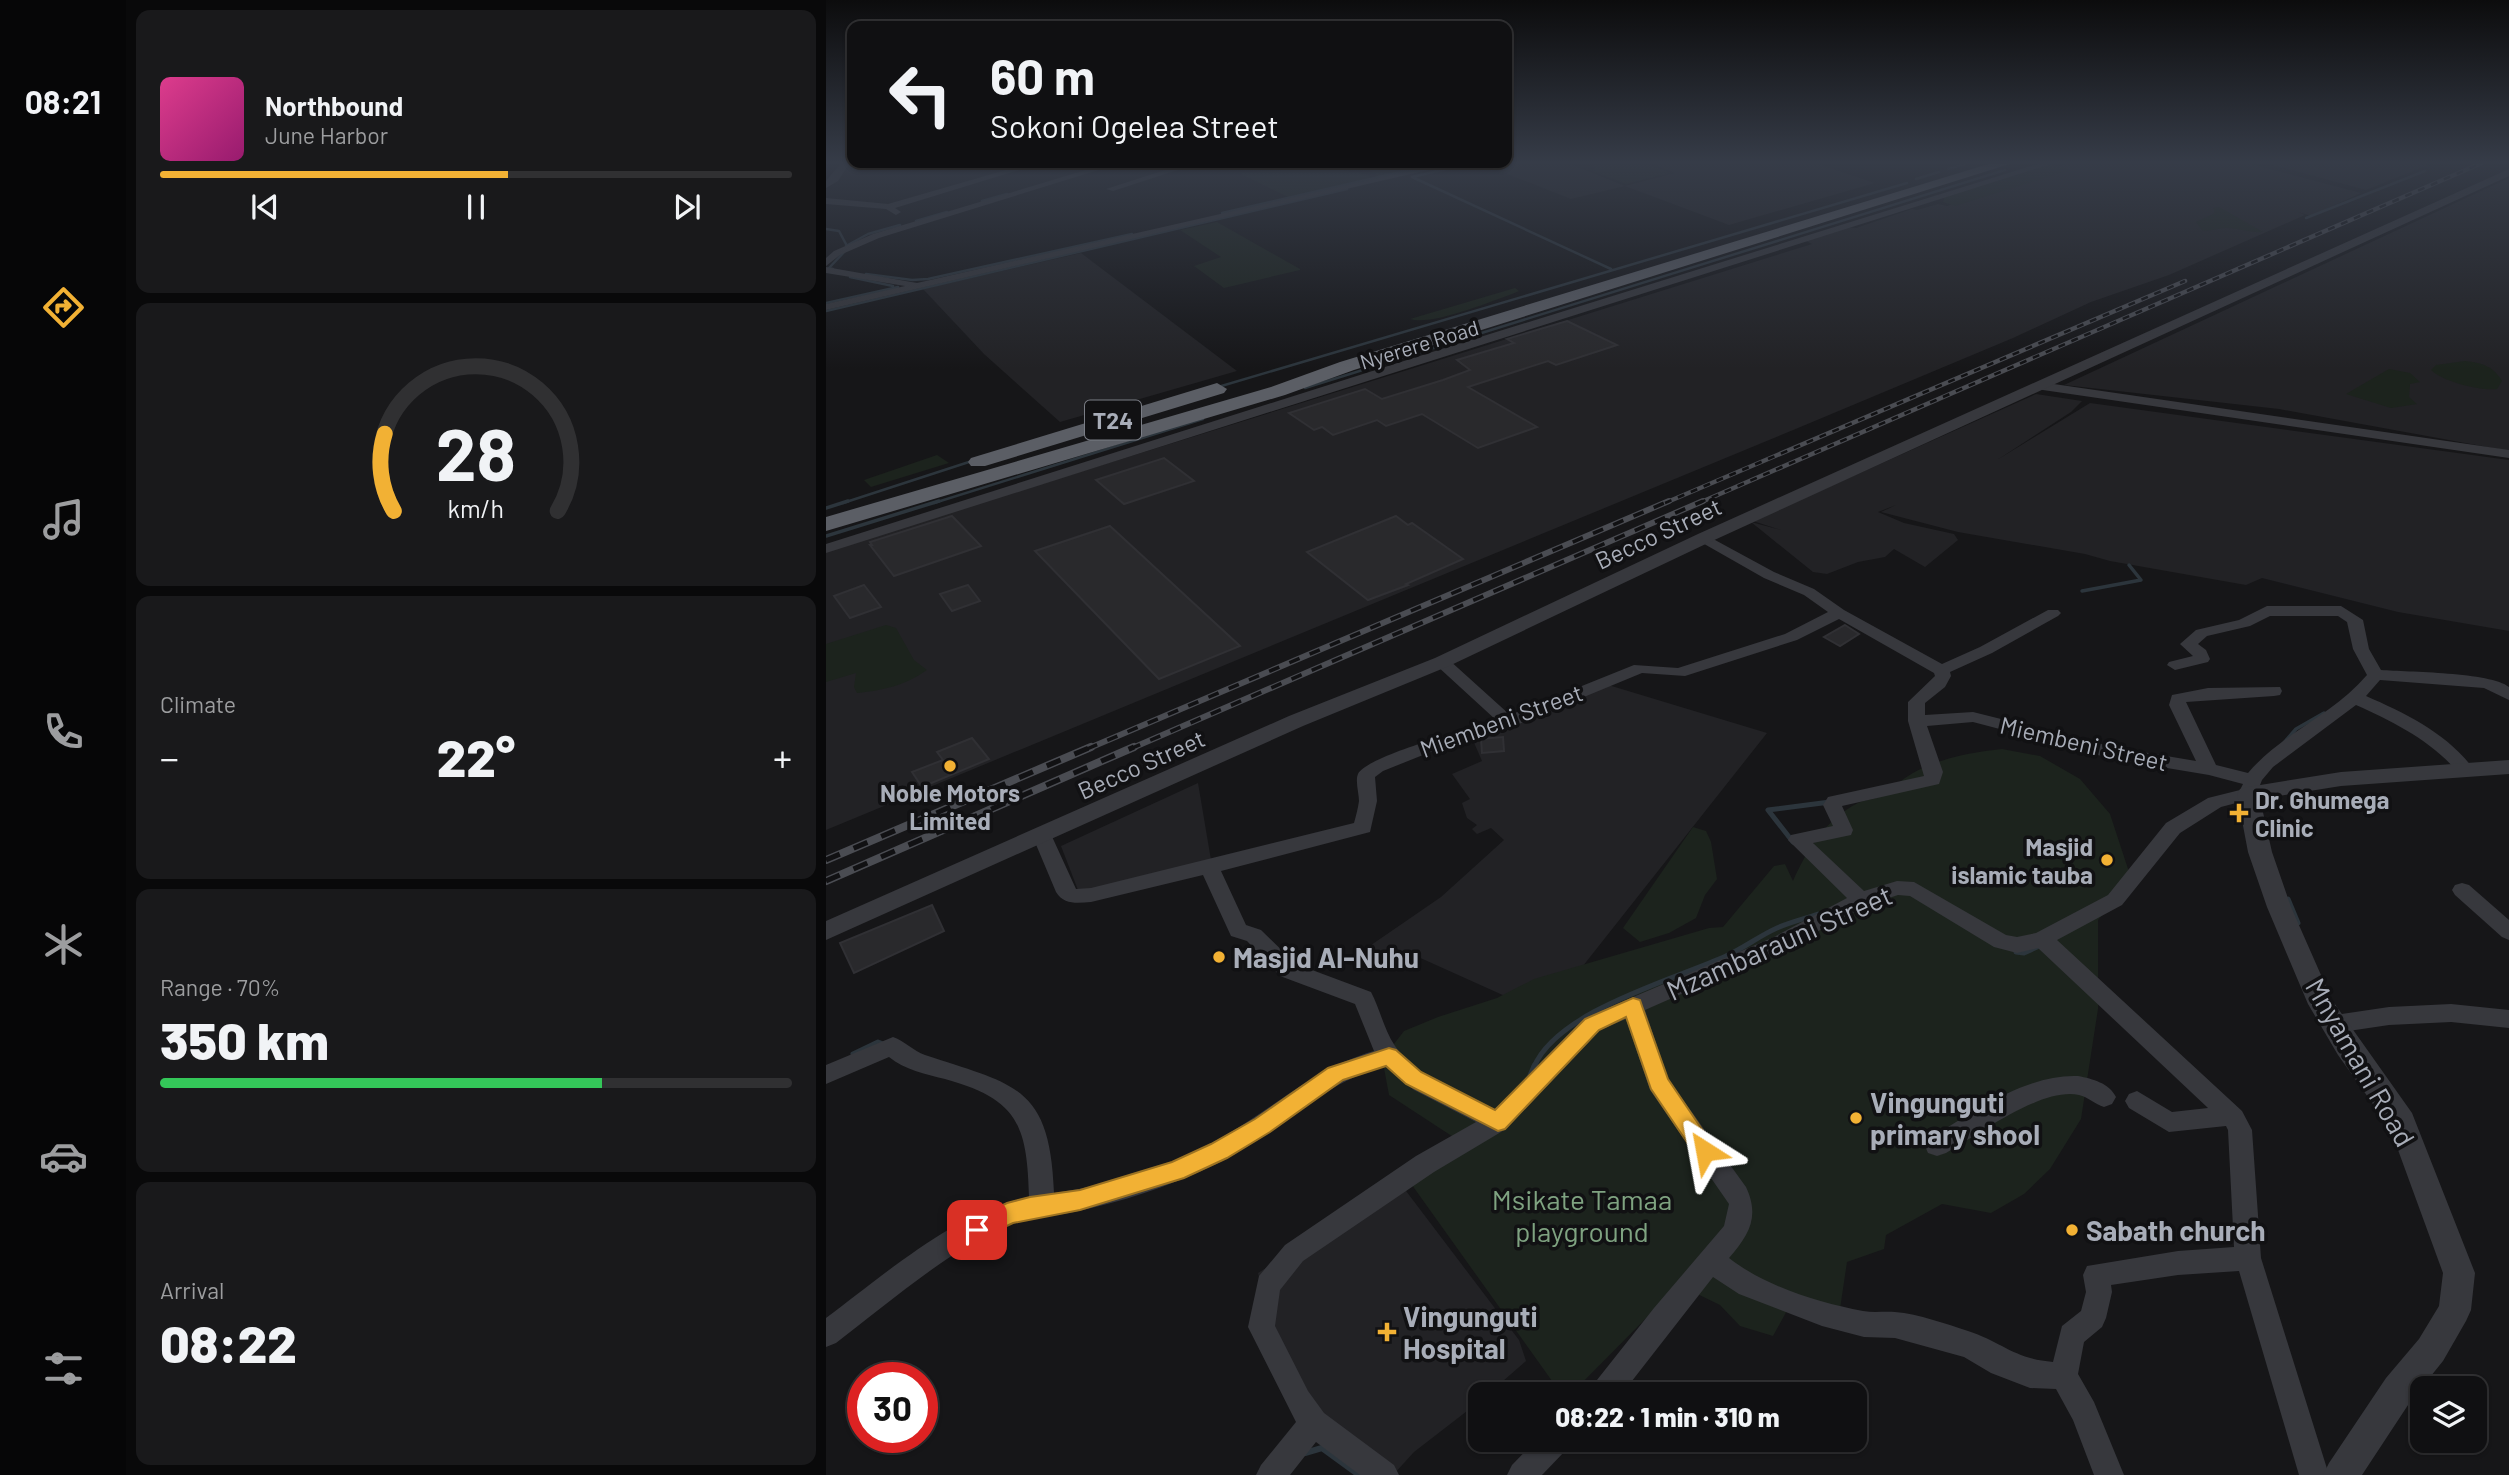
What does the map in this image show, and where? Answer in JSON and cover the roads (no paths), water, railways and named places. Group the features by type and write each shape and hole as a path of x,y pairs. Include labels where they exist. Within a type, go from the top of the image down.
{"highway":[{"name":"Nyerere Road","path":"826,510 1086,428 1344,355 1756,231"},
{"name":"Nyerere Road","path":"826,524 1278,391 1347,366 1786,231"}],"street":[{"path":"826,263 837,253 853,245 892,231"},
{"path":"826,307 1157,231"},
{"path":"826,549 1832,231"},
{"name":"Becco Street","path":"826,931 1296,721 1442,662 1703,538 2380,231"},
{"path":"826,270 919,285"},
{"path":"2040,386 2509,454"},
{"path":"1703,538 1769,575 1809,592 1941,670 1943,676 1939,682 1916,702 1917,721 1934,772 1933,780 1833,802 1844,830 1798,840 1861,900"},
{"path":"2175,665 2202,659 2200,653 2188,644 2203,633 2244,623 2267,611 2341,611 2355,620 2358,642 2366,663 2375,675 2484,683 2498,686 2509,695"},
{"name":"Miembeni Street","path":"1209,867 1363,827 1368,801 1368,771 1427,747 1508,722 1640,668 1679,673 1748,652 1791,637 1839,612"},
{"path":"1941,670 1986,650 2053,613"},
{"path":"1442,662 1508,722"},
{"path":"2249,787 2285,747 2356,698 2375,675"},
{"path":"2209,769 2177,705 2178,699 2190,694 2203,696 2274,691"},
{"path":"2356,698 2412,726 2438,744 2466,771"},
{"name":"Miembeni Street","path":"1917,721 1973,717 2113,752 2209,769 2249,787"},
{"path":"2249,787 2509,767"},
{"name":"Mzambarauni Street","path":"1314,1423 1298,1401 1261,1328 1268,1286 1294,1253 1425,1164 1498,1122 1592,1024 1781,942 1861,900 1897,888 1914,889 2001,942 2017,945 2042,939 2115,900 2174,828 2216,802 2249,787"},
{"name":"Mnyamani Road","path":"2249,787 2260,852 2279,907 2321,1004 2402,1122 2459,1273 2455,1310 2431,1350 2398,1391 2341,1475"},
{"path":"1042,835 1066,892 1072,896 1091,895 1209,867 1238,931 1254,935 1288,970 1363,999 1391,1058 1413,1078 1498,1122"},
{"path":"2462,890 2509,932"},
{"path":"2042,939 2231,1116 2240,1130 2248,1258 2314,1475"},
{"path":"1613,1382 1662,1317 1736,1231 1741,1204 1658,1083 1633,1006"},
{"path":"2335,1024 2389,1016 2451,1013 2509,1019"},
{"path":"826,1074 893,1045 896,1051 921,1064 970,1076 1009,1096 1026,1114 1038,1147 1042,1207"},
{"path":"826,1334 963,1236 1007,1214 1080,1200 1176,1171 1219,1151 1262,1126 1336,1074 1378,1059 1391,1058"},
{"path":"1937,1146 2012,1104 2046,1090 2076,1084 2090,1088 2104,1097"},
{"path":"2137,1101 2169,1122 2231,1116"},
{"path":"2109,1475 2084,1412 2064,1376 2072,1335 2094,1318 2099,1292 2096,1275 2178,1263 2248,1258"},
{"path":"1712,1260 1745,1284 1810,1308 1866,1324 1885,1328 1895,1325 1969,1345 2001,1363 2030,1374 2064,1376"},
{"path":"1270,1475 1314,1423 1384,1475"},
{"path":"1521,1475 1544,1452"}],"waterway":[{"path":"838,231 847,246"},
{"path":"847,246 879,231"},
{"path":"826,311 1168,231"},
{"path":"1528,231 1611,269"},
{"path":"1218,387 1745,231"},
{"path":"1305,388 1810,231"},
{"path":"866,274 912,280 928,279 1132,234"},
{"path":"833,269 829,268 846,250"},
{"path":"850,277 893,286"},
{"path":"826,303 898,287"},
{"path":"934,503 1203,419"},
{"path":"843,503 972,461"},
{"path":"826,508 848,501"},
{"path":"826,536 939,501"},
{"path":"2082,591 2141,580 2129,565"},
{"path":"2282,745 2296,729 2324,713"},
{"path":"2261,811 2265,802 2275,796"},
{"path":"1793,842 1768,810 1830,802"},
{"path":"2288,899 2298,923"},
{"path":"1534,1066 1547,1047 1566,1029 1591,1014 1648,987 1726,956 1777,928 1818,914"},
{"path":"2016,952 2024,953 2037,947"},
{"path":"853,1054 878,1042 883,1044"},
{"path":"1529,1079 1534,1066"},
{"path":"1305,1453 1322,1448 1359,1475"}],"railway":[{"path":"1699,503 2326,231"},
{"path":"1665,503 2185,281"},
{"path":"1087,749 1669,501"},
{"path":"1130,749 1703,501"},
{"path":"826,860 1091,747"},
{"path":"826,881 1134,747"}],"place":[{"name":"Noble Motors Limited","path":"950,766"},
{"name":"Dr. Ghumega Clinic","path":"2239,813"},
{"name":"Masjid islamic tauba","path":"2107,860"},
{"name":"Masjid Al-Nuhu","path":"1219,957"},
{"name":"Vingunguti primary shool","path":"1856,1118"},
{"name":"Sabath church","path":"2072,1230"},
{"name":"Vingunguti Hospital","path":"1387,1332"}],"park label":[{"name":"Msikate Tamaa playground","path":"1582,1215"}]}
